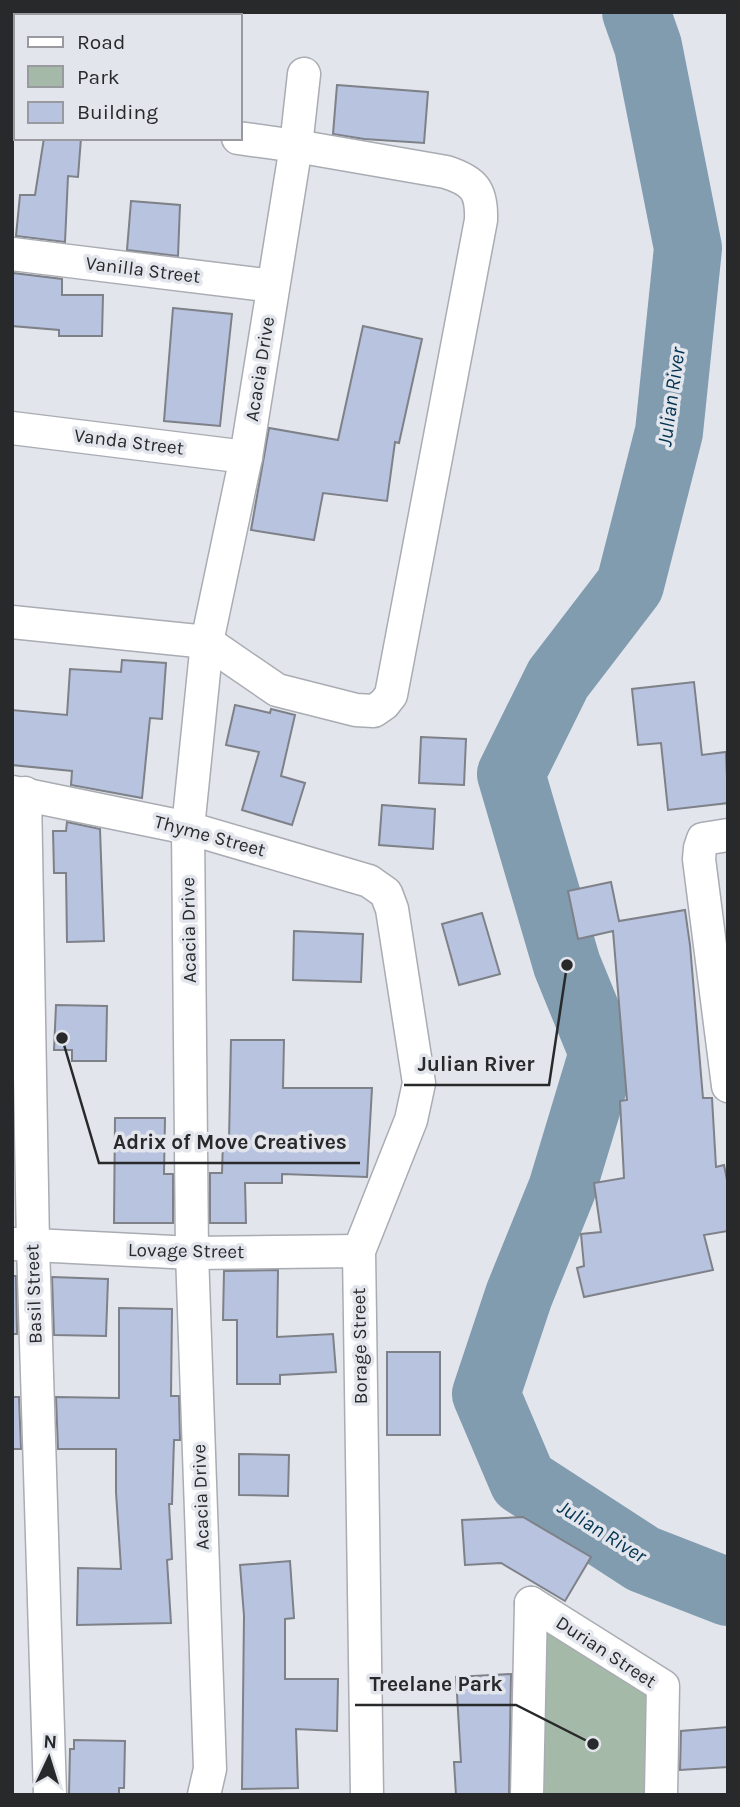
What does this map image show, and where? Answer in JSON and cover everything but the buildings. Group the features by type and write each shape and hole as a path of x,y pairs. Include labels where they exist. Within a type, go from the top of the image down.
{"street":[{"name":"Acacia Drive","path":"204,1795 211,1769 192,1253 188,828 207,642 246,457 296,146 304,74"},
{"path":"12,622 207,642 277,690 356,710 374,711 391,695 481,220 481,205 476,187 461,177 446,172 242,139"},
{"name":"Vanilla Street","path":"12,254 273,286"},
{"name":"Vanda Street","path":"12,428 246,457"},
{"name":"Thyme Street","path":"19,793 188,828 369,881 386,893 392,909"},
{"name":"Basil Street","path":"19,793 22,1245 50,1795"},
{"path":"716,837 699,848 699,859 728,1086"},
{"name":"Borage Street","path":"367,1795 359,1251 411,1120 419,1083 392,909"},
{"name":"Lovage Street","path":"22,1245 192,1253 359,1251"},
{"name":"Durian Street","path":"527,1795 531,1604 663,1686 661,1795"}],"green space":[{"path":"539,1622 650,1693 649,1795 536,1795"}],"waterway":[{"name":"Julian River","path":"636,12 648,46 688,248 669,432 630,585 558,679 511,774 567,965 603,1053 562,1189 519,1295 486,1394 523,1481 643,1559 728,1592"}],"place":[{"name":"Julian River","path":"567,965"},
{"name":"Adrix of Move Creatives","path":"62,1038"},
{"name":"Treelane Park","path":"593,1744"}]}
